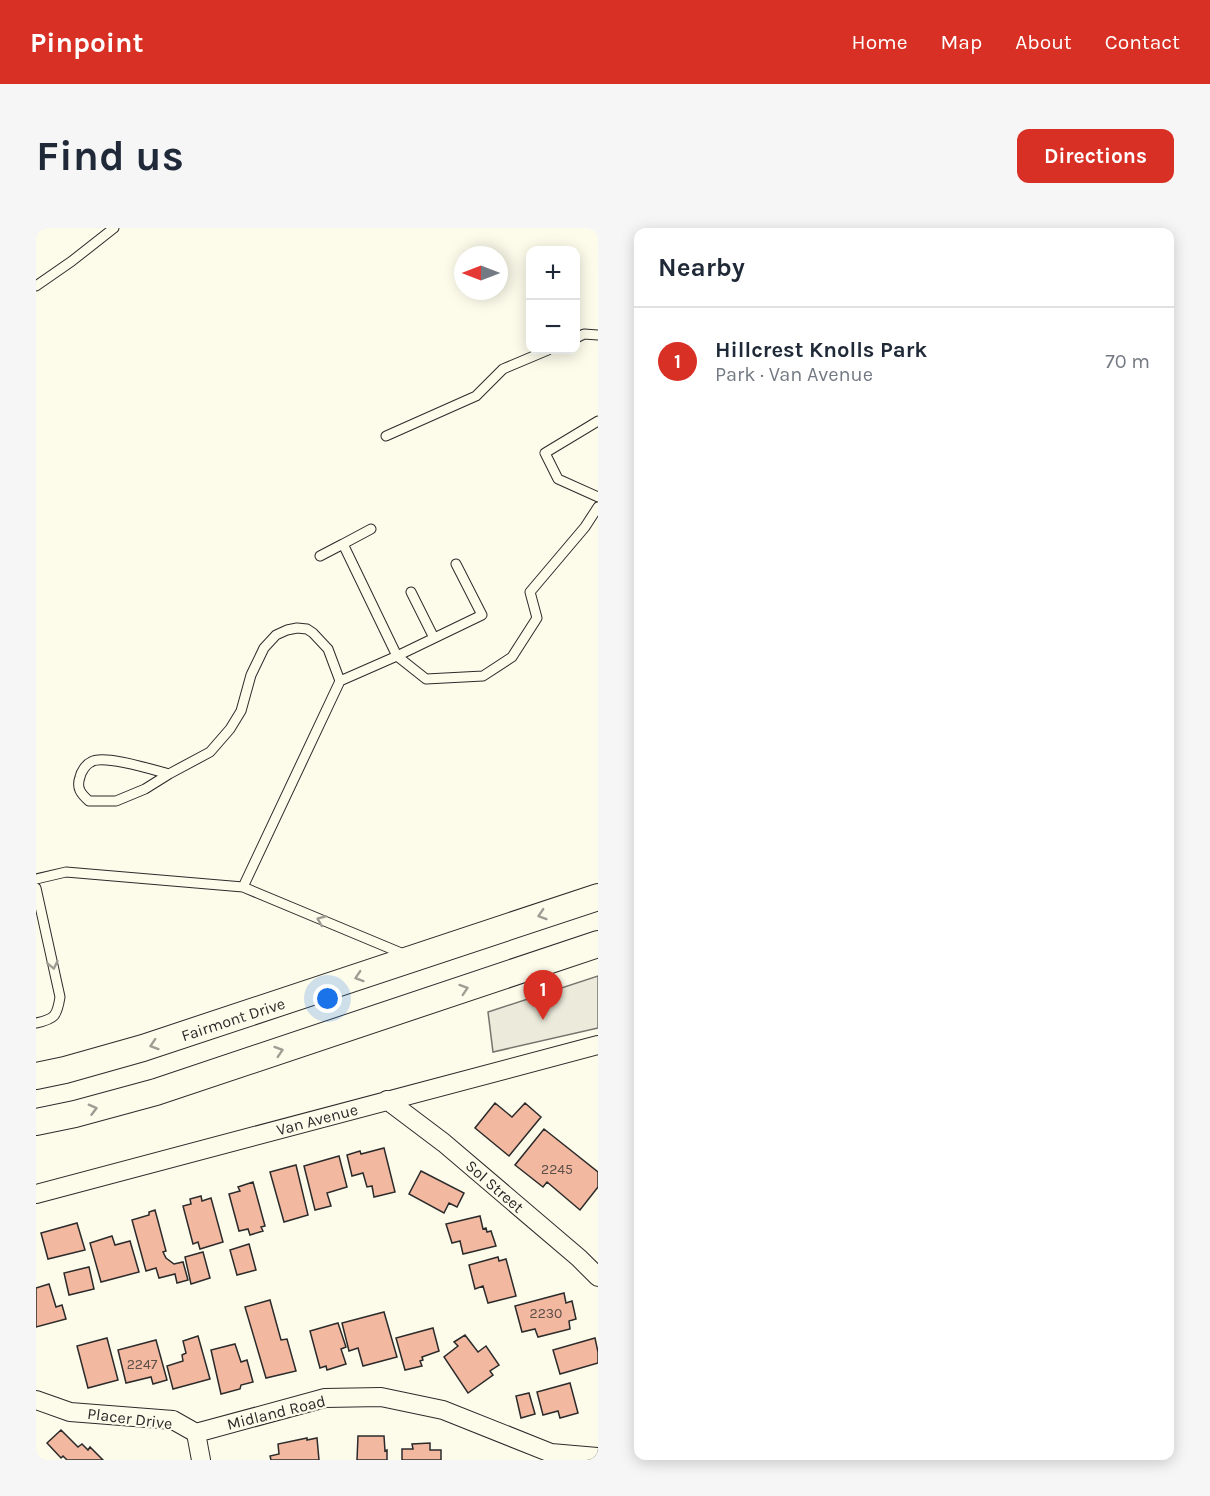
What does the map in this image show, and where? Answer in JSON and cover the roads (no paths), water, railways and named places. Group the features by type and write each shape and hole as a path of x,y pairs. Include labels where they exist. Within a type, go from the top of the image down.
{"main road":[{"name":"Fairmont Drive","path":"36,1076 143,1048 598,897"},
{"path":"36,1122 156,1092 598,944"}],"street":[{"name":"Van Avenue","path":"36,1194 598,1045"},
{"name":"Sol Street","path":"387,1100 444,1143 579,1258 598,1277"},
{"name":"Midland Road","path":"196,1433 325,1398 381,1397 443,1410 551,1453 598,1457"},
{"name":"Placer Drive","path":"36,1400 70,1412 172,1420 196,1433"},
{"path":"196,1433 201,1460"}],"lane":[{"path":"36,286 114,228"},
{"path":"580,336 598,335"},
{"path":"386,435 476,396 503,369 539,354"},
{"path":"598,421 544,453 558,479 598,498"},
{"path":"343,544 397,656 426,679 483,676 512,657 537,618 530,592 585,527 598,507"},
{"path":"320,556 371,529"},
{"path":"243,887 340,681 482,615 456,564"},
{"path":"411,592 434,638"},
{"path":"169,774 107,759 91,762 79,777 78,787 80,793 89,801 116,801 145,789 210,752 230,729 241,711 251,675 264,648 276,635 287,630 308,629 314,633 328,649 340,681"},
{"path":"36,879 66,872 243,887 414,958"},
{"path":"36,888 60,997 56,1015 51,1019 36,1023"}],"place":[{"name":"Hillcrest Knolls Park","path":"543,1020"}]}
